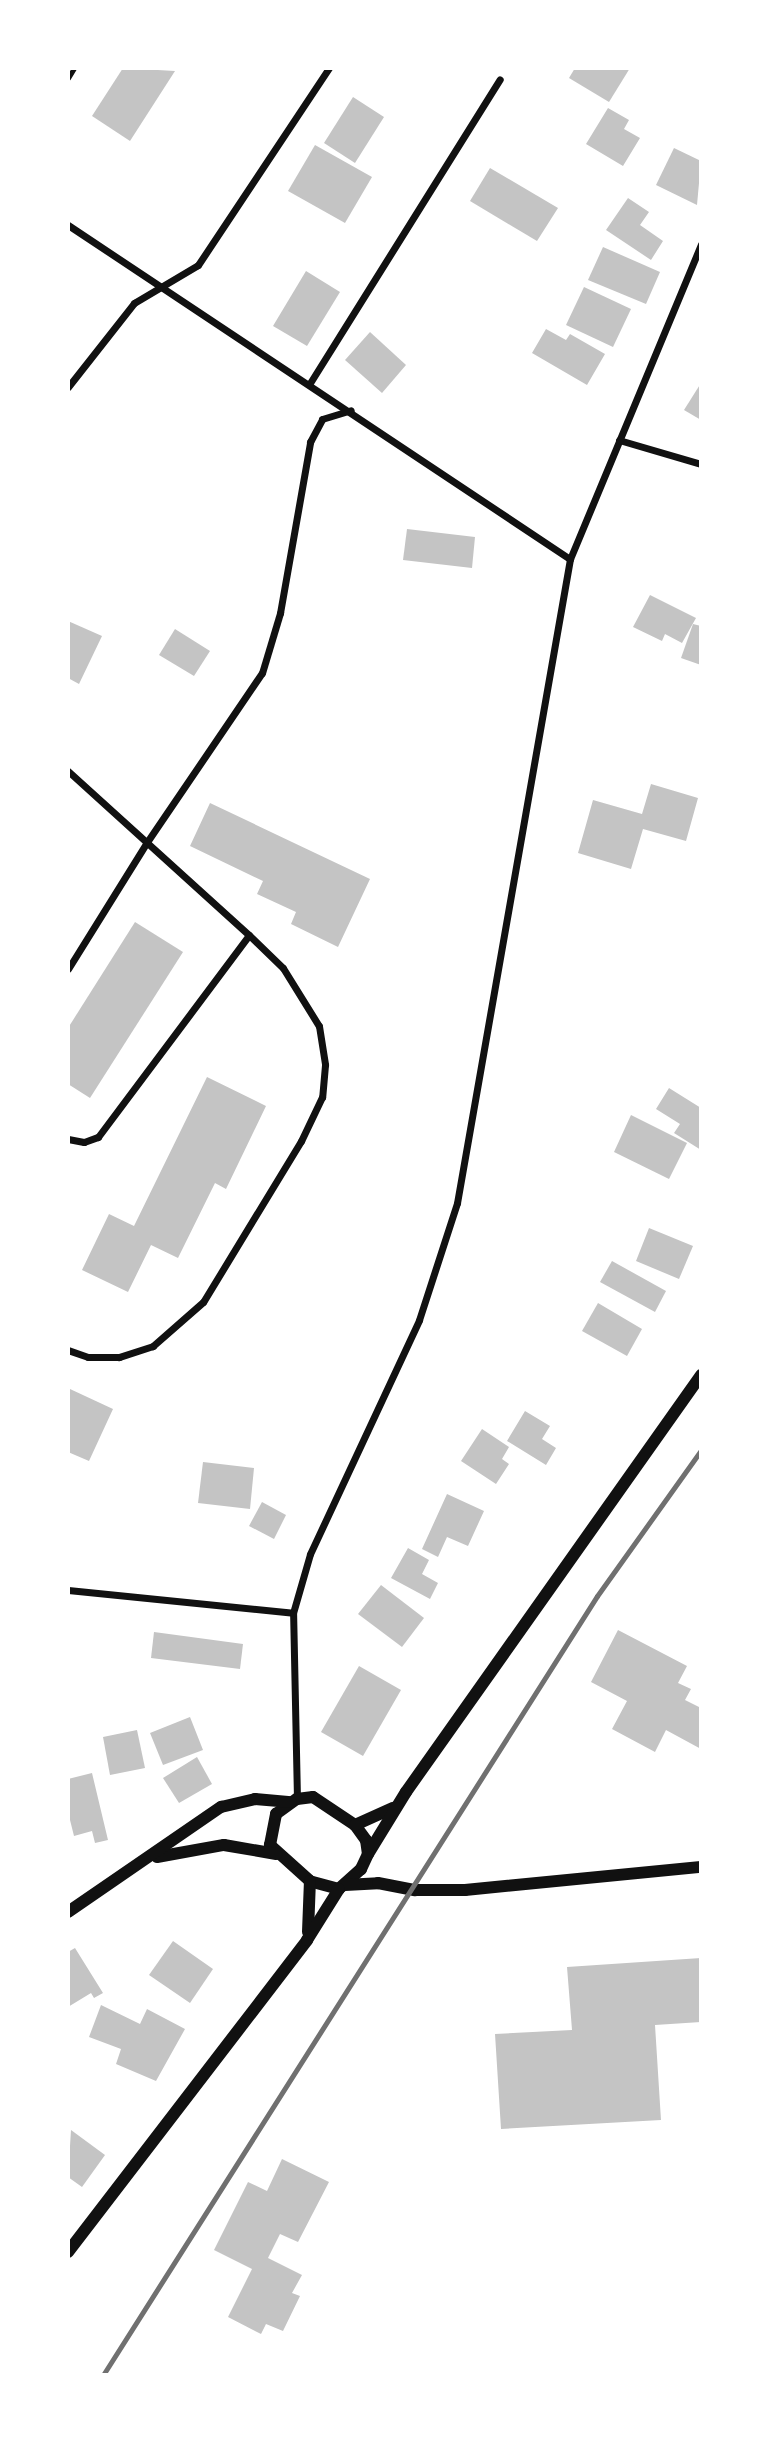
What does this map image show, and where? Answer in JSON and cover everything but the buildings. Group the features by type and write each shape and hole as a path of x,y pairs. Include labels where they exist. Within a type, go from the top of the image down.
{"street":[{"path":"68,387 134,303 198,265 329,68"},
{"path":"310,383 500,79"},
{"path":"68,225 159,288 351,410 570,559"},
{"path":"294,1800 293,1613 310,1554 419,1320 457,1203 570,559 701,244"},
{"path":"68,969 147,842 262,673 280,613 310,442 322,419 351,410"},
{"path":"620,440 701,464"},
{"path":"68,771 283,968 319,1026 325,1065 322,1097 301,1141 203,1302 153,1346 119,1357 88,1357 68,1350"},
{"path":"68,1139 84,1142 98,1138 249,936"},
{"path":"68,2252 307,1940 342,1887 366,1858 397,1806 701,1375"},
{"path":"68,1590 293,1613"},
{"path":"68,1912 150,1858 220,1807 255,1799 326,1802 355,1825 366,1840 366,1858 393,1884"},
{"path":"294,1800 276,1814 270,1828 270,1844 276,1854 310,1881 342,1887 393,1884 415,1889 465,1890 701,1867"},
{"path":"355,1825 397,1806"},
{"path":"150,1858 224,1845 276,1854"},
{"path":"307,1940 310,1881"}],"lane":[{"path":"68,78 74,68"}],"railway":[{"path":"103,2375 597,1596 701,1450"}]}
